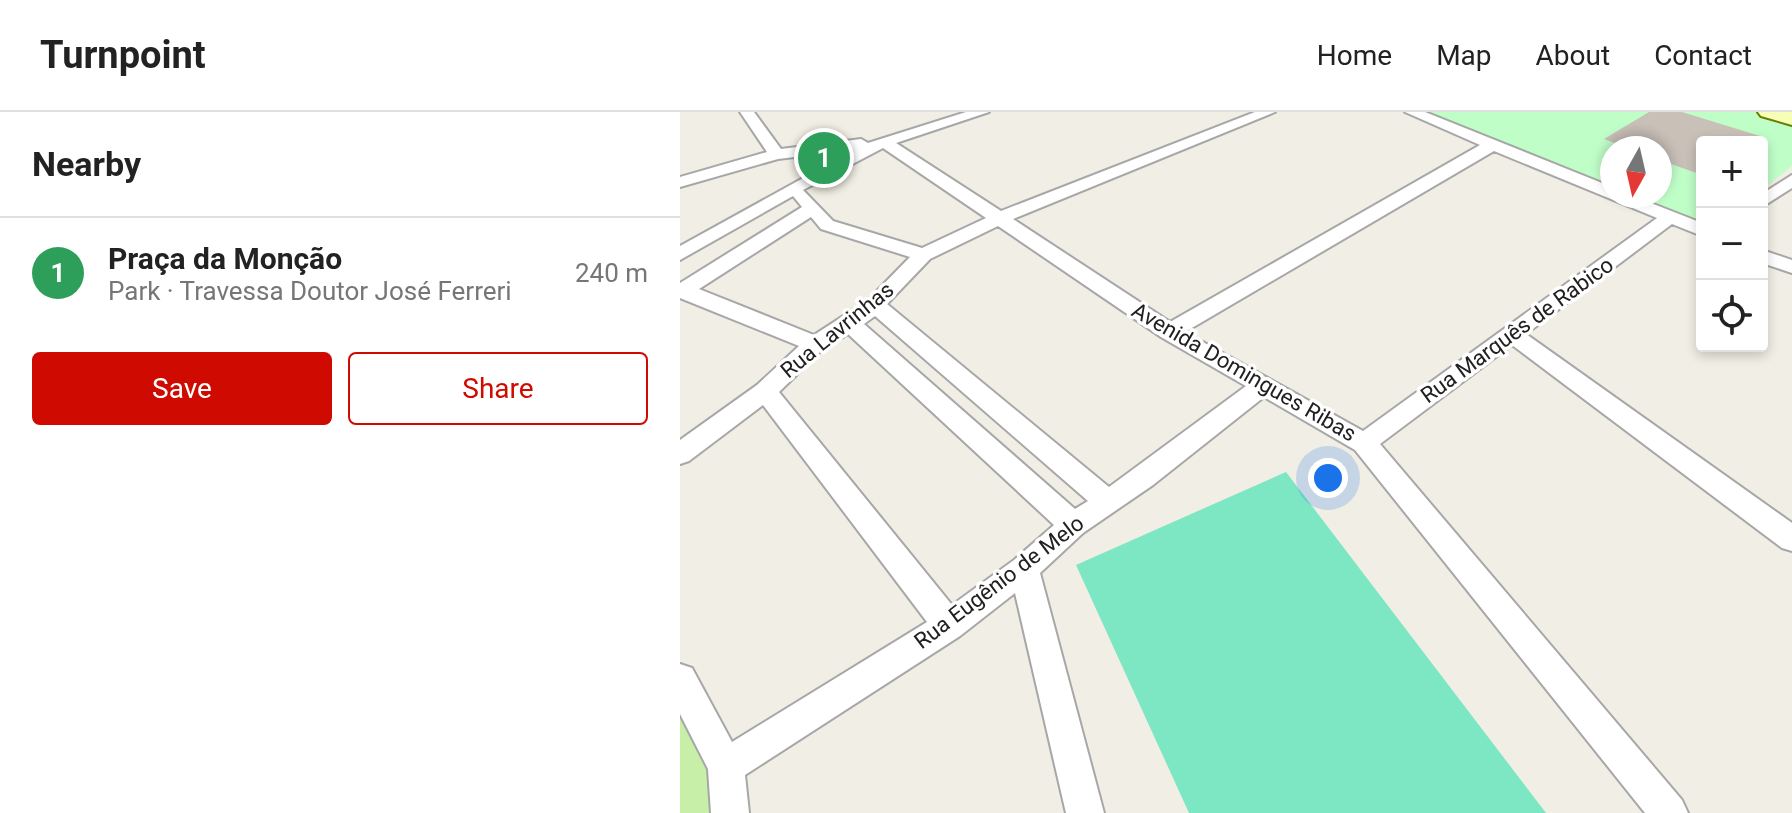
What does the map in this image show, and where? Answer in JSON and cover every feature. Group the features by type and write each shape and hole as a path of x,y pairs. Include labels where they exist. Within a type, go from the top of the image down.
{"street":[{"path":"747,112 777,154"},
{"path":"680,254 794,188 884,142 982,112"},
{"name":"Rua Lavrinhas","path":"680,454 765,391 815,344 875,305 923,255 1000,218 1268,112"},
{"path":"1412,112 1600,188"},
{"path":"1768,112 1792,119"},
{"path":"680,182 777,154 884,142"},
{"name":"Avenida Domingues Ribas","path":"884,142 1169,332 1364,443 1669,813"},
{"path":"1169,332 1492,145"},
{"path":"1768,198 1792,180"},
{"path":"794,188 827,225 923,255"},
{"path":"682,291 813,208"},
{"path":"1648,208 1696,228"},
{"name":"Rua Marquês de Rabico","path":"1364,443 1670,217"},
{"path":"1768,258 1792,267"},
{"path":"682,291 815,344"},
{"path":"875,305 1107,501"},
{"path":"850,324 1073,525"},
{"path":"1511,334 1792,539"},
{"name":"Rua Eugênio de Melo","path":"726,766 949,626 1024,569 1073,525 1144,478 1264,385"},
{"path":"765,391 949,626"},
{"path":"1024,569 1085,813"},
{"path":"680,680 726,766 730,813"}],"green space":[{"path":"1423,112 1756,112 1792,123 1792,166 1768,185 1768,136 1696,136 1696,222 1662,208 1672,208 1672,136 1600,136 1600,183"},
{"path":"1286,472 1546,813 1189,813 1076,565"},
{"path":"680,705 700,742 717,813 680,813"}],"building":[{"path":"1649,112 1682,112 1760,136 1696,136 1696,173 1672,164 1672,136 1609,136"}],"place":[{"name":"Praça da Monção","path":"824,158"}]}
